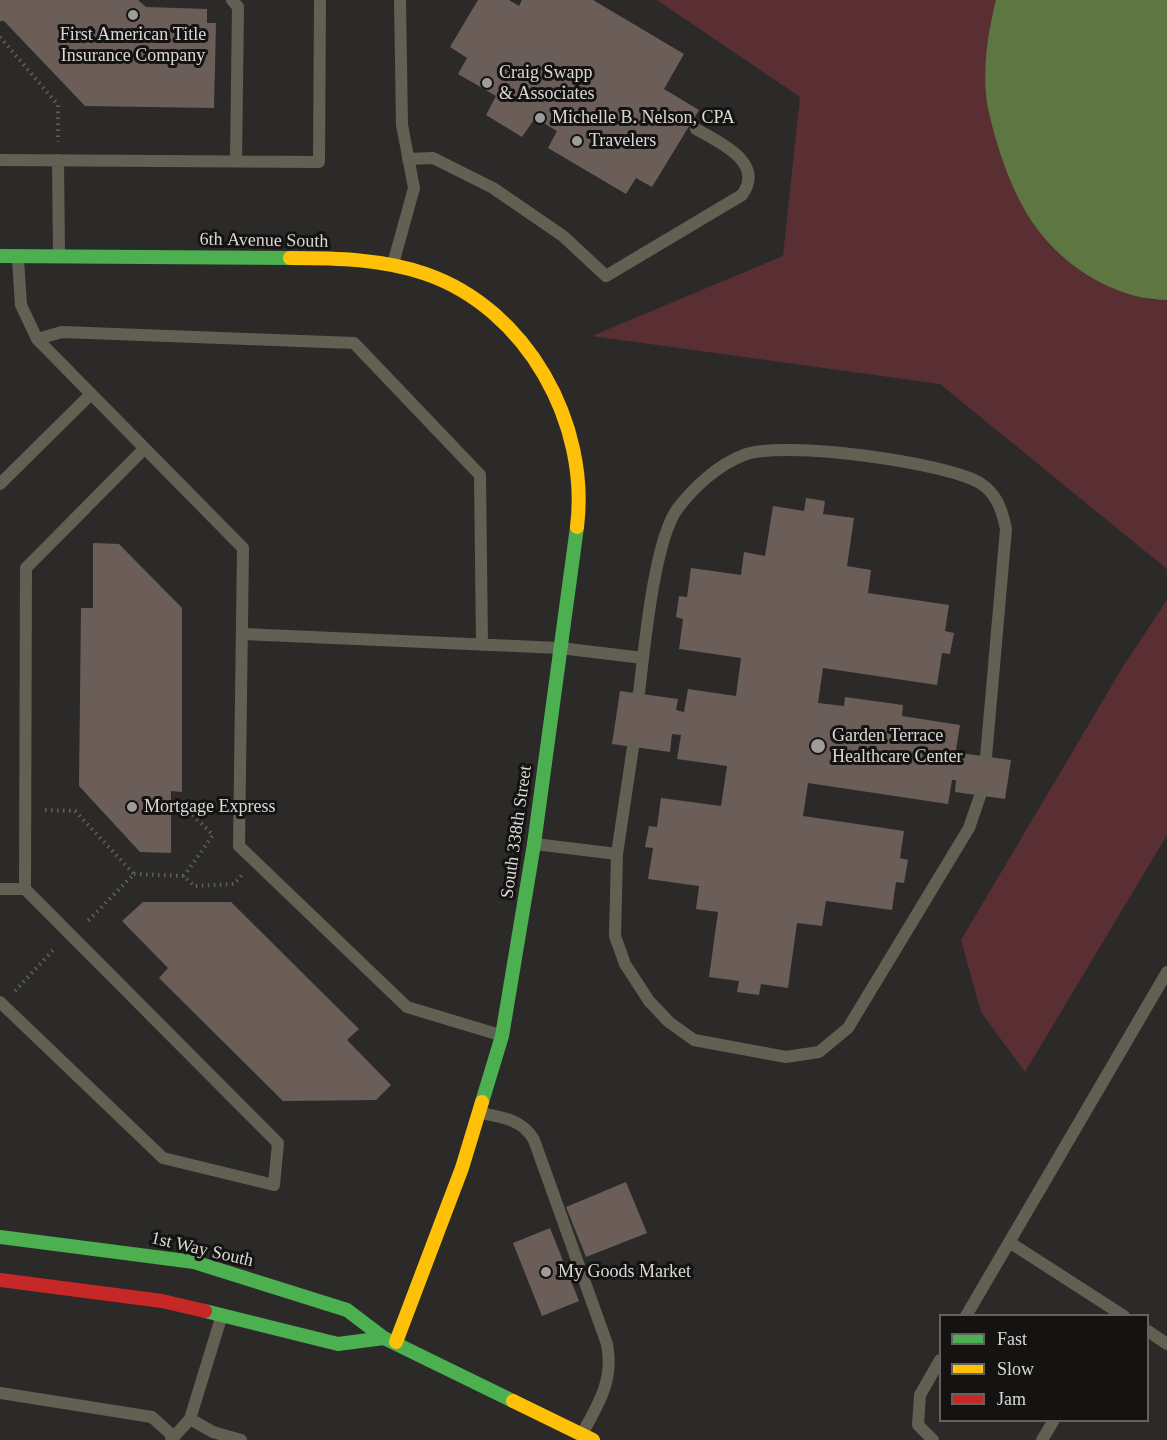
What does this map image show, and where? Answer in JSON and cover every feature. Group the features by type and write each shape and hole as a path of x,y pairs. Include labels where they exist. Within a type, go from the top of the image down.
{"street":[{"name":"6th Avenue South","path":"0,256 312,259 393,265 430,276 462,293 509,328"},
{"name":"South 338th Street","path":"390,1340 440,1230 480,1112 502,1036 534,844 579,508 579,477 574,442 552,389 509,328"},
{"name":"1st Way South","path":"0,1237 194,1262 347,1310 390,1340 588,1437"},
{"path":"0,1280 162,1301 222,1314 291,1335 338,1344 390,1340"}],"lane":[{"path":"232,0 238,7 236,161"},
{"path":"0,160 319,162 320,0"},
{"path":"393,265 414,188 402,125 400,0"},
{"path":"408,159 433,158 493,188 563,236 606,276 742,195 747,189 748,171 735,152 696,129"},
{"path":"58,160 59,257"},
{"path":"18,256 21,305 37,339 243,548 239,846 407,1007 502,1036"},
{"path":"37,339 62,333 354,343 480,475 483,645"},
{"path":"0,484 91,394"},
{"path":"639,693 663,537 676,510 688,496 724,465 761,450 788,448 933,466 968,478 993,494 1002,510 1006,529 986,756"},
{"path":"1,1003 164,1158 274,1185 278,1143 25,889 26,568 144,450"},
{"path":"243,634 560,648 643,658"},
{"path":"633,747 618,854 615,936 625,964 649,1001 669,1022 694,1040 786,1057 819,1052 830,1046 848,1028 969,828 980,796"},
{"path":"534,844 618,854"},
{"path":"0,889 25,889"},
{"path":"967,1314 1167,972"},
{"path":"480,1112 517,1123 529,1132 534,1140 607,1344 610,1372 588,1437"},
{"path":"1010,1242 1119,1314"},
{"path":"0,1393 152,1417 172,1439 190,1419 222,1314"},
{"path":"1149,1332 1167,1344"},
{"path":"933,1440 918,1425 920,1395 939,1362"},
{"path":"190,1419 213,1432 241,1440"},
{"path":"1042,1440 1053,1422"}],"path":[{"path":"0,37 58,105 58,160"},
{"path":"180,802 213,835 184,876"},
{"path":"26,810 75,811 134,874 184,876 194,886 234,884 255,862"},
{"path":"1,1003 134,874"}],"shaded area":[{"path":"657,0 996,0 985,68 989,112 1003,160 1023,206 1150,300 1167,300 1167,569 940,384 592,336 783,256 800,97"},
{"path":"996,0 1167,0 1167,300 1150,299 1117,290 1086,274 1047,241 1027,213 1010,181 989,113 985,71"},
{"path":"1167,600 1167,835 1025,1072 981,1012 961,940 1124,665"}],"building":[{"path":"0,0 138,0 146,7 207,9 207,23 216,23 214,108 85,106 4,21 0,21"},
{"path":"478,0 509,0 519,6 522,0 593,0 684,54 664,89 699,110 652,187 636,178 626,194 548,148 557,131 535,118 522,137 486,115 496,96 458,74 467,58 450,47"},
{"name":"Garden Terrace Healthcare Center","path":"806,498 825,501 823,514 854,518 847,566 871,570 868,593 949,605 945,631 954,633 950,654 942,653 937,685 823,668 818,703 844,706 845,697 903,705 902,716 960,725 954,762 958,762 960,753 1011,760 1005,799 955,792 956,780 952,780 948,804 808,783 803,816 904,831 900,858 908,860 904,883 896,882 892,910 826,901 822,926 797,923 788,988 761,984 759,995 737,992 739,981 709,977 718,912 696,909 699,886 648,879 653,848 645,847 649,826 657,827 661,798 721,806 727,766 677,759 681,735 672,734 670,752 612,744 620,691 678,699 676,710 684,712 688,689 736,696 741,658 679,649 683,619 676,617 679,596 687,597 691,568 741,575 744,552 765,556 773,506 804,511"},
{"path":"93,543 119,544 182,608 182,792 171,791 171,853 140,852 79,786 81,608 93,608"},
{"path":"143,902 231,902 359,1029 347,1040 391,1085 376,1100 283,1101 159,978 168,968 122,921"},
{"path":"626,1182 647,1233 586,1257 566,1207"},
{"name":"My Goods Market","path":"550,1228 579,1301 542,1316 513,1243"}],"traffic: fast":[{"path":"0,256 290,258"},
{"path":"482,1102 502,1036 534,844 577,527"},
{"path":"0,1237 194,1262 347,1310 384,1338 513,1401"},
{"path":"205,1311 338,1344 384,1338"}],"traffic: slow":[{"path":"290,258 359,260 410,269 462,291 494,314 522,342 544,375 562,411 573,449 578,488 577,527"},
{"path":"396,1342 462,1168 482,1102"},
{"path":"513,1401 593,1440"}],"traffic: jam":[{"path":"0,1280 162,1301 205,1311"}],"place":[{"name":"First American Title Insurance Company","path":"133,15"},
{"name":"Craig Swapp & Associates","path":"487,83"},
{"name":"Michelle B. Nelson, CPA","path":"540,118"},
{"name":"Travelers","path":"577,141"},
{"name":"Garden Terrace Healthcare Center","path":"818,746"},
{"name":"Mortgage Express","path":"132,807"},
{"name":"My Goods Market","path":"546,1272"}]}
